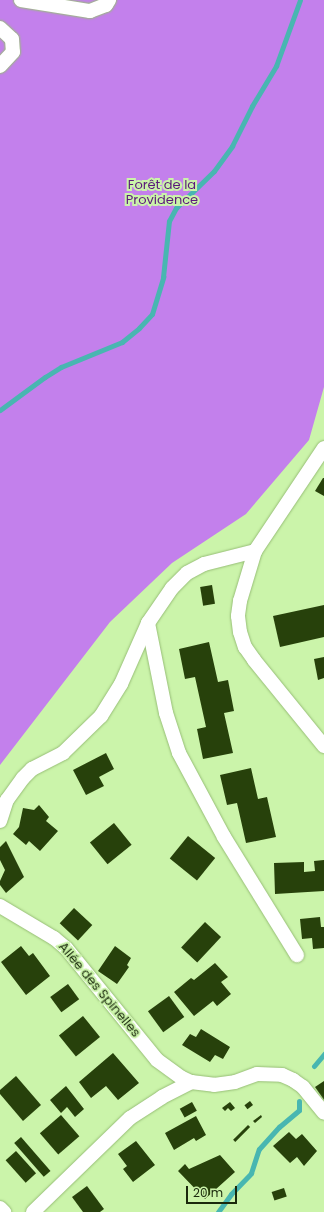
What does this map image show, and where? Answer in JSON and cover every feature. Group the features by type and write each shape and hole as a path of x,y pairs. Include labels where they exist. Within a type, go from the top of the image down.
{"street":[{"path":"20,0 90,11 106,5 109,0"},
{"path":"0,28 12,39 13,52 0,66"},
{"path":"324,448 255,551 240,601 238,616 240,632 245,646 254,660 324,746"},
{"path":"0,821 6,800 23,778 32,769 63,753 101,716 121,684 148,624 172,588 187,573 204,564 255,551"},
{"path":"148,624 166,713 179,753 224,837 297,955"},
{"name":"Allée des Spinelles","path":"0,906 54,938 66,948 158,1060 173,1072 191,1082 214,1085 235,1082 257,1074 282,1075 303,1087 324,1114"},
{"path":"33,1212 130,1118 162,1097 191,1082"},
{"path":"0,1208 4,1212"}],"green space":[{"name":"Forêt de la Providence","path":"0,0 324,0 324,387 309,440 246,514 172,563 110,622 0,765"}],"building":[{"path":"324,478 324,496 315,491"},
{"path":"212,585 215,604 203,606 200,587"},
{"path":"324,605 324,637 280,647 273,616"},
{"path":"209,642 218,682 228,680 234,711 224,713 233,753 203,759 197,729 206,727 195,677 185,679 179,649"},
{"path":"324,657 324,678 318,680 314,659"},
{"path":"106,753 114,769 99,777 104,786 86,795 73,770"},
{"path":"251,768 258,799 267,797 276,837 246,843 237,803 227,805 220,775"},
{"path":"39,805 49,817 46,821 58,831 40,851 29,841 26,845 13,834 19,827 23,808 34,810"},
{"path":"114,823 132,845 108,864 90,843"},
{"path":"188,836 215,858 197,881 170,859"},
{"path":"6,841 24,877 6,893 0,885 0,881 5,870 0,860 0,847"},
{"path":"324,860 324,891 275,894 274,863 304,862 304,872 315,871 314,861"},
{"path":"74,908 92,925 78,940 60,923"},
{"path":"320,917 321,927 324,927 324,948 313,949 312,938 302,939 300,919"},
{"path":"205,922 221,937 197,963 181,948"},
{"path":"21,946 29,956 33,953 50,976 26,995 1,962"},
{"path":"115,946 131,958 127,965 129,967 117,984 98,971"},
{"path":"215,963 228,977 221,982 231,994 217,1006 213,1001 194,1016 174,992 191,978 194,980"},
{"path":"68,984 79,999 61,1012 50,997"},
{"path":"169,996 184,1017 163,1032 148,1011"},
{"path":"83,1016 100,1037 76,1056 59,1036"},
{"path":"201,1029 230,1047 223,1059 215,1055 210,1062 182,1045 190,1034 196,1037"},
{"path":"113,1053 139,1083 118,1100 106,1086 91,1098 79,1082"},
{"path":"16,1076 41,1105 23,1121 0,1094 0,1090"},
{"path":"324,1081 324,1100 315,1087"},
{"path":"66,1086 84,1109 75,1117 67,1107 61,1113 50,1100"},
{"path":"250,1101 253,1105 247,1109 244,1105"},
{"path":"192,1102 197,1111 185,1118 180,1109"},
{"path":"230,1102 235,1108 231,1111 228,1108 225,1111 222,1108"},
{"path":"61,1115 79,1136 58,1155 40,1133"},
{"path":"261,1115 262,1117 255,1123 253,1121"},
{"path":"196,1116 206,1135 196,1141 194,1138 174,1150 165,1133"},
{"path":"248,1125 250,1127 235,1142 233,1140"},
{"path":"289,1132 296,1139 302,1134 317,1151 304,1166 297,1157 290,1163 273,1146"},
{"path":"21,1137 51,1171 44,1177 14,1143"},
{"path":"136,1141 155,1165 133,1182 123,1169 127,1166 118,1154"},
{"path":"16,1151 36,1173 26,1183 6,1160"},
{"path":"220,1155 235,1172 205,1199 178,1171 185,1164 189,1169"},
{"path":"87,1186 104,1209 100,1212 83,1212 72,1197"},
{"path":"284,1188 287,1197 274,1201 272,1192"}],"waterway":[{"path":"0,410 61,367 122,342 139,328 152,314 163,277 169,221 176,208 214,171 232,146 252,106 276,66 300,0"},
{"path":"314,1066 324,1054"},
{"path":"218,1212 231,1194 251,1173 259,1149 279,1127 299,1110 299,1101"}]}
